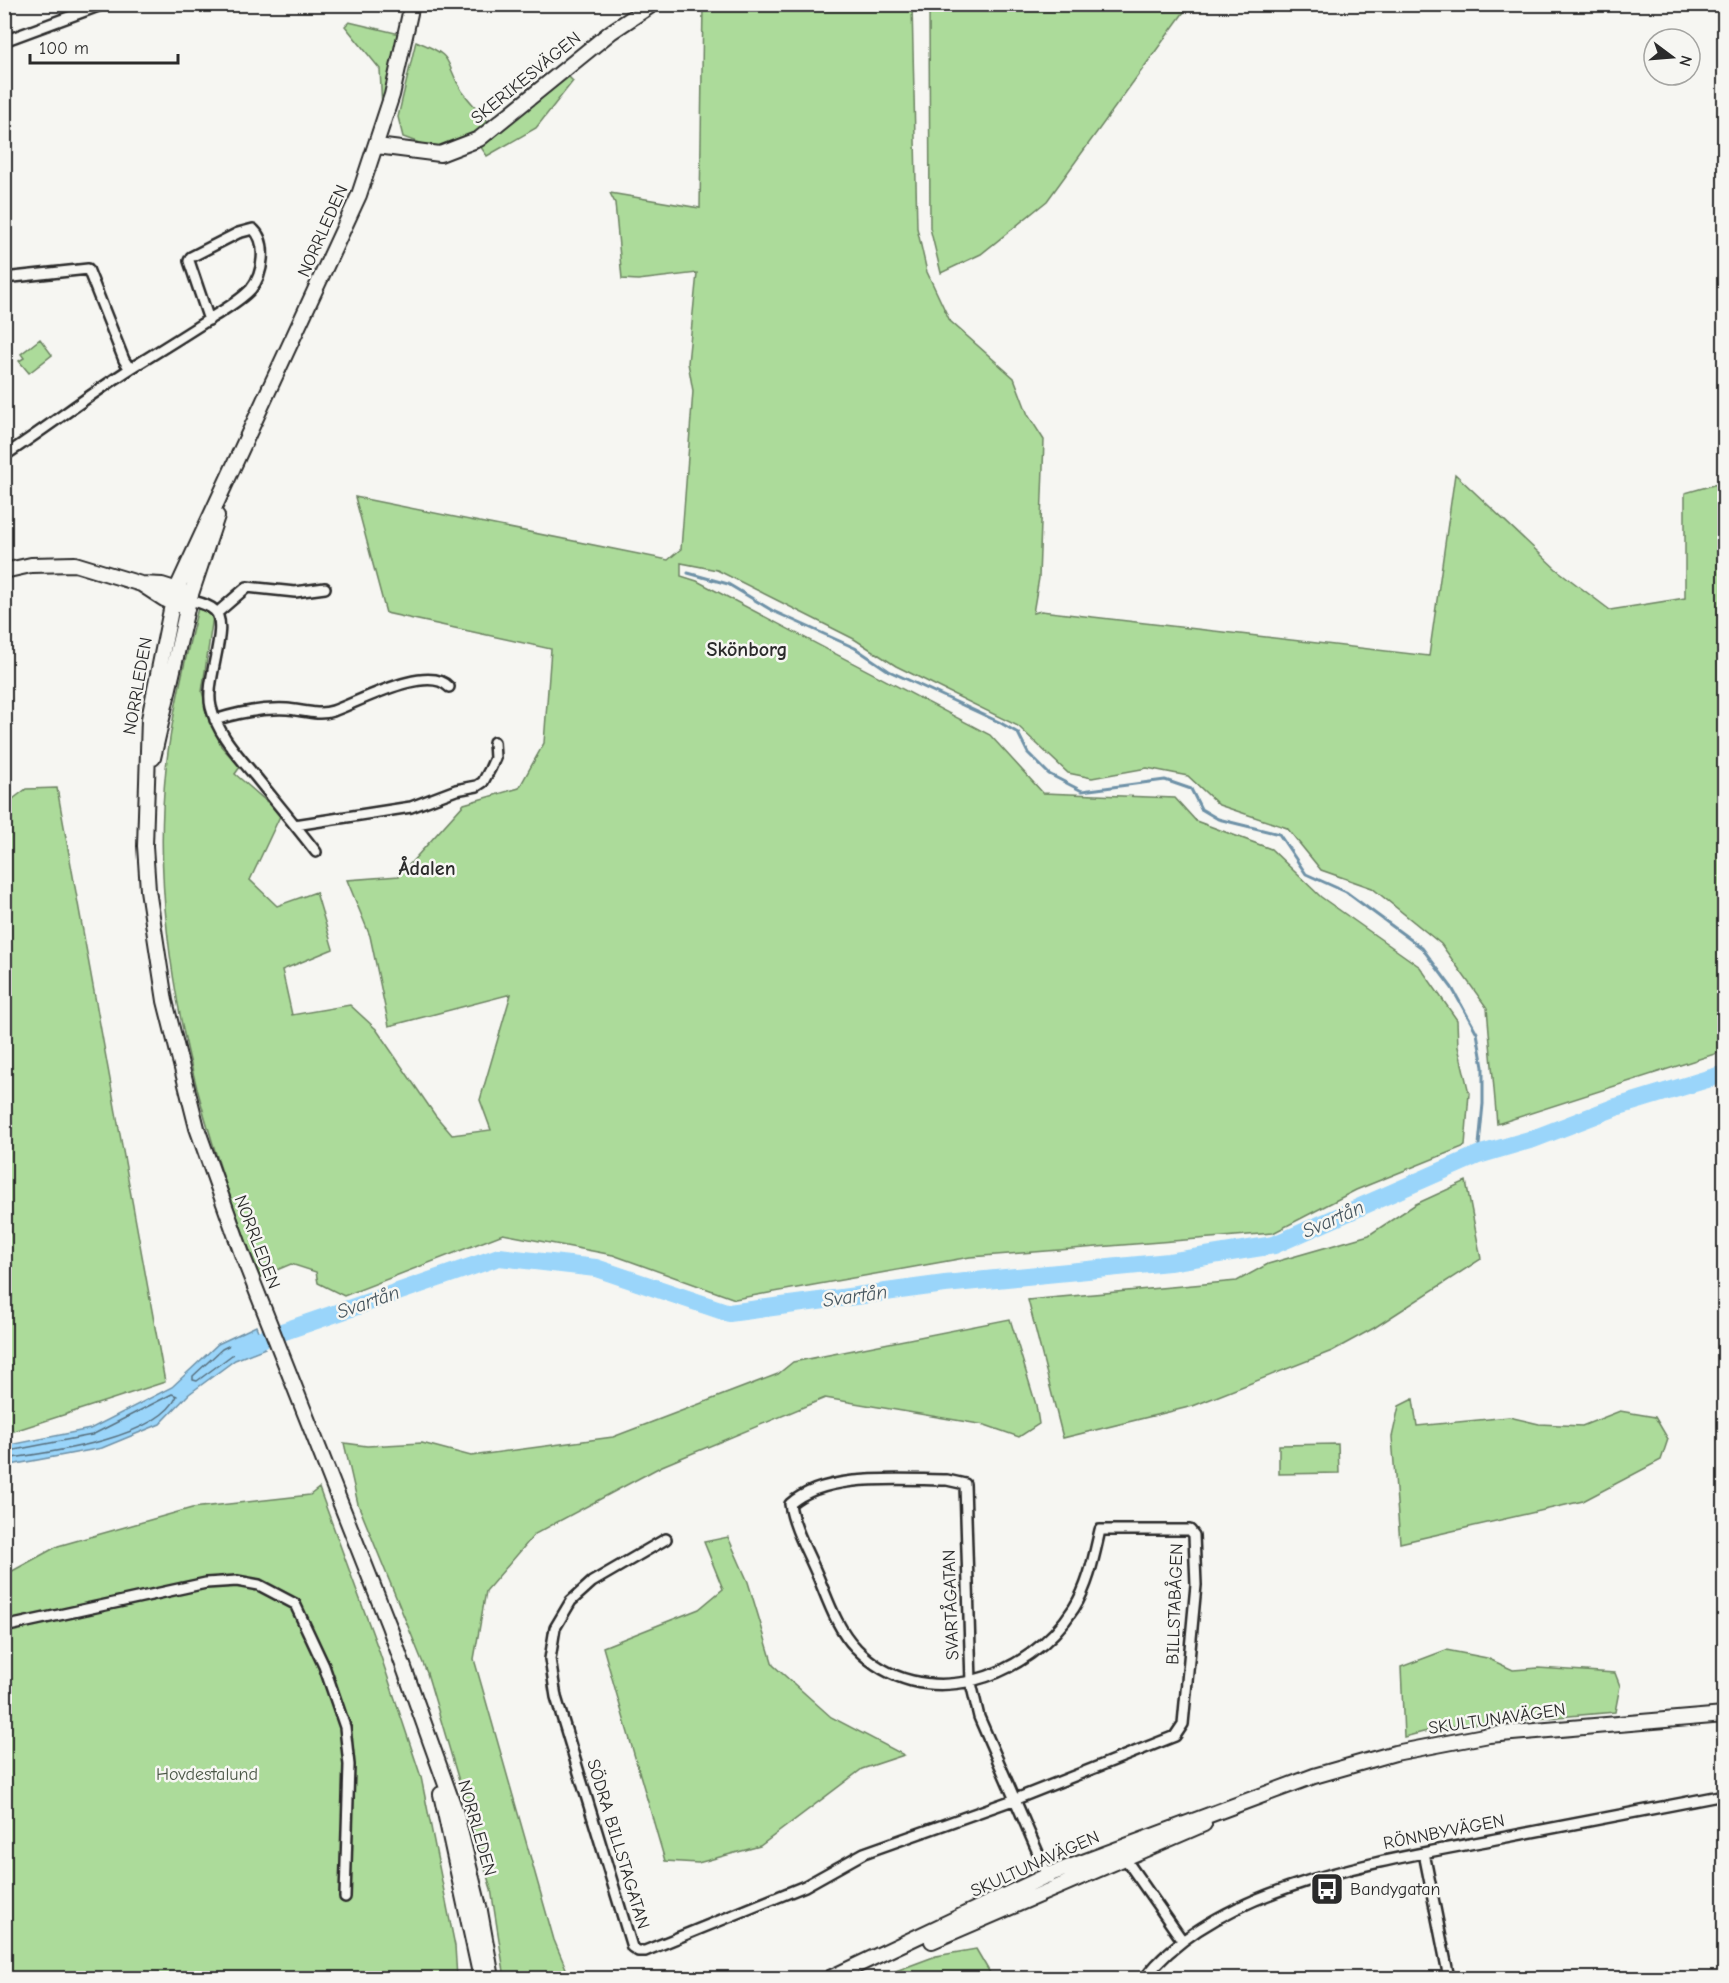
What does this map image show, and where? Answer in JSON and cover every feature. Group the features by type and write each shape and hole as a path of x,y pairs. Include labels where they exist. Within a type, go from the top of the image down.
{"main road":[{"name":"NORRLEDEN","path":"412,4 392,95 377,146 340,240 236,460 175,596 149,718 146,788 148,890 165,1001 187,1096 224,1205 413,1690 455,1810 480,1911 492,1978"},
{"name":"SKERIKESVÄGEN","path":"377,146 440,154 479,139 611,32 653,4"},
{"name":"NORRLEDEN","path":"146,788 189,601 236,460"},
{"path":"4,572 31,565 75,564 141,584 162,585 175,596 189,601"},
{"name":"NORRLEDEN","path":"413,1690 445,1809 481,1978"},
{"name":"SKULTUNAVÄGEN","path":"830,1978 1121,1852 1281,1789 1395,1753 1466,1739 1725,1715"}],"street":[{"path":"4,40 104,4"},
{"path":"4,456 130,369 209,320 242,298 258,278 262,256 258,234 253,230 238,233 189,261 209,320"},
{"path":"4,278 88,269 130,369"},
{"path":"217,613 247,587 294,592 325,588"},
{"path":"189,601 213,608 221,620 221,634 209,688 215,720 230,746 316,852"},
{"path":"215,720 263,709 330,712 378,691 434,679 444,681 448,687"},
{"path":"295,825 411,807 456,790 477,786 483,782 495,758 494,742"},
{"name":"SVARTÅGATAN","path":"790,1503 839,1482 947,1480 964,1484 971,1683 979,1717 1051,1881"},
{"name":"BILLSTABÅGEN","path":"790,1503 833,1610 844,1633 855,1648 889,1673 911,1681 933,1685 971,1683 1016,1664 1050,1639 1065,1621 1085,1586 1100,1530 1184,1529 1194,1535 1194,1624 1180,1730 1175,1736 1016,1800"},
{"name":"SÖDRA BILLSTAGATAN","path":"666,1539 592,1582 571,1601 555,1628 550,1659 556,1697 632,1947 638,1951 645,1951 805,1886 864,1853 1016,1800"},
{"path":"4,1627 206,1583 227,1581 260,1585 295,1604 324,1666 345,1727 350,1765 345,1897"},
{"name":"RÖNNBYVÄGEN","path":"1145,1978 1182,1940 1215,1919 1300,1885 1360,1865 1725,1795"},
{"path":"1121,1852 1182,1940"},
{"path":"1424,1853 1449,1978"}],"green space":[{"path":"703,5 912,5 917,228 927,272 950,321 1014,378 1028,415 1044,440 1039,578 1033,613 1041,611 1429,656 1455,474 1556,569 1610,610 1685,598 1685,493 1724,482 1724,1051 1497,1124 1487,1008 1441,944 1372,888 1321,870 1287,828 1219,805 1188,776 1147,768 1092,778 1068,773 1018,726 896,666 854,639 717,570 681,563 681,576 697,581 990,735 1043,793 1175,798 1196,821 1271,849 1321,897 1420,967 1457,1020 1458,1047 1469,1093 1465,1146 1356,1190 1273,1233 970,1257 735,1299 613,1255 503,1234 344,1296 318,1283 316,1272 291,1264 260,1277 216,1155 198,1092 171,963 164,898 162,833 166,768 175,707 198,608 213,616 202,692 221,746 240,767 235,774 281,814 250,880 277,906 316,892 333,949 282,970 292,1015 350,1005 376,1029 435,1115 452,1135 491,1130 480,1100 511,994 389,1026 370,936 347,880 399,876 464,804 519,788 544,743 551,649 386,613 355,497 668,560 681,549 693,391 688,363 697,273 638,280 622,279 615,203 610,193 700,208"},
{"path":"929,5 1189,5 1047,201 981,254 941,273 930,228"},
{"path":"349,22 400,34 382,108 380,69 345,26"},
{"path":"416,41 444,56 462,91 490,124 465,140 433,148 403,137 398,117"},
{"path":"568,76 573,81 536,128 487,156 480,146"},
{"path":"40,339 52,355 29,373 19,361 24,358 21,354"},
{"path":"57,788 165,1382 5,1434 4,1236 11,1233 4,1207 5,805 26,789"},
{"path":"1466,1181 1481,1259 1374,1328 1332,1351 1193,1406 1063,1438 1028,1300 1237,1281 1268,1264 1369,1235 1416,1204"},
{"path":"1010,1319 1036,1405 1039,1424 1019,1437 985,1425 825,1398 662,1466 535,1534 486,1591 474,1659 554,1940 570,1978 505,1978 491,1889 427,1673 358,1504 344,1443 367,1446 422,1443 471,1456 613,1437 778,1374 793,1362"},
{"path":"1413,1399 1417,1426 1509,1417 1539,1424 1582,1426 1620,1411 1655,1417 1668,1439 1661,1460 1583,1501 1400,1543 1392,1437 1399,1406"},
{"path":"1338,1444 1339,1473 1279,1474 1279,1445"},
{"name":"Hovdestalund","path":"319,1488 379,1651 421,1777 455,1946 457,1978 5,1978 5,1575 58,1546 192,1508 310,1495"},
{"path":"728,1537 748,1582 773,1665 831,1717 904,1755 862,1769 760,1846 698,1863 665,1861 603,1647 699,1609 723,1589 704,1542"},
{"path":"1446,1650 1487,1658 1513,1670 1538,1668 1615,1673 1620,1686 1615,1712 1443,1727 1404,1737 1401,1667"},
{"path":"976,1949 993,1978 877,1978 936,1956"}],"water":[{"path":"256,1326 265,1348 235,1360 189,1394 160,1424 102,1448 5,1466 5,1446 90,1429 172,1387 218,1344"}],"waterway":[{"path":"688,573 728,584 773,611 855,648 889,671 999,722 1018,733 1028,753 1049,774 1082,791 1165,780 1191,789 1201,809 1218,819 1279,834 1306,874 1346,892 1422,948 1452,988 1477,1033 1483,1067 1483,1104 1478,1155"},
{"name":"Svartån","path":"238,1347 499,1257 596,1268 729,1313 945,1284 1169,1262 1274,1245 1478,1155 1533,1139 1616,1107 1724,1074"}],"place":[{"name":"Bandygatan","path":"1327,1889"}],"district":[{"name":"Skönborg","path":"747,649"},
{"name":"Ådalen","path":"427,868"}]}
